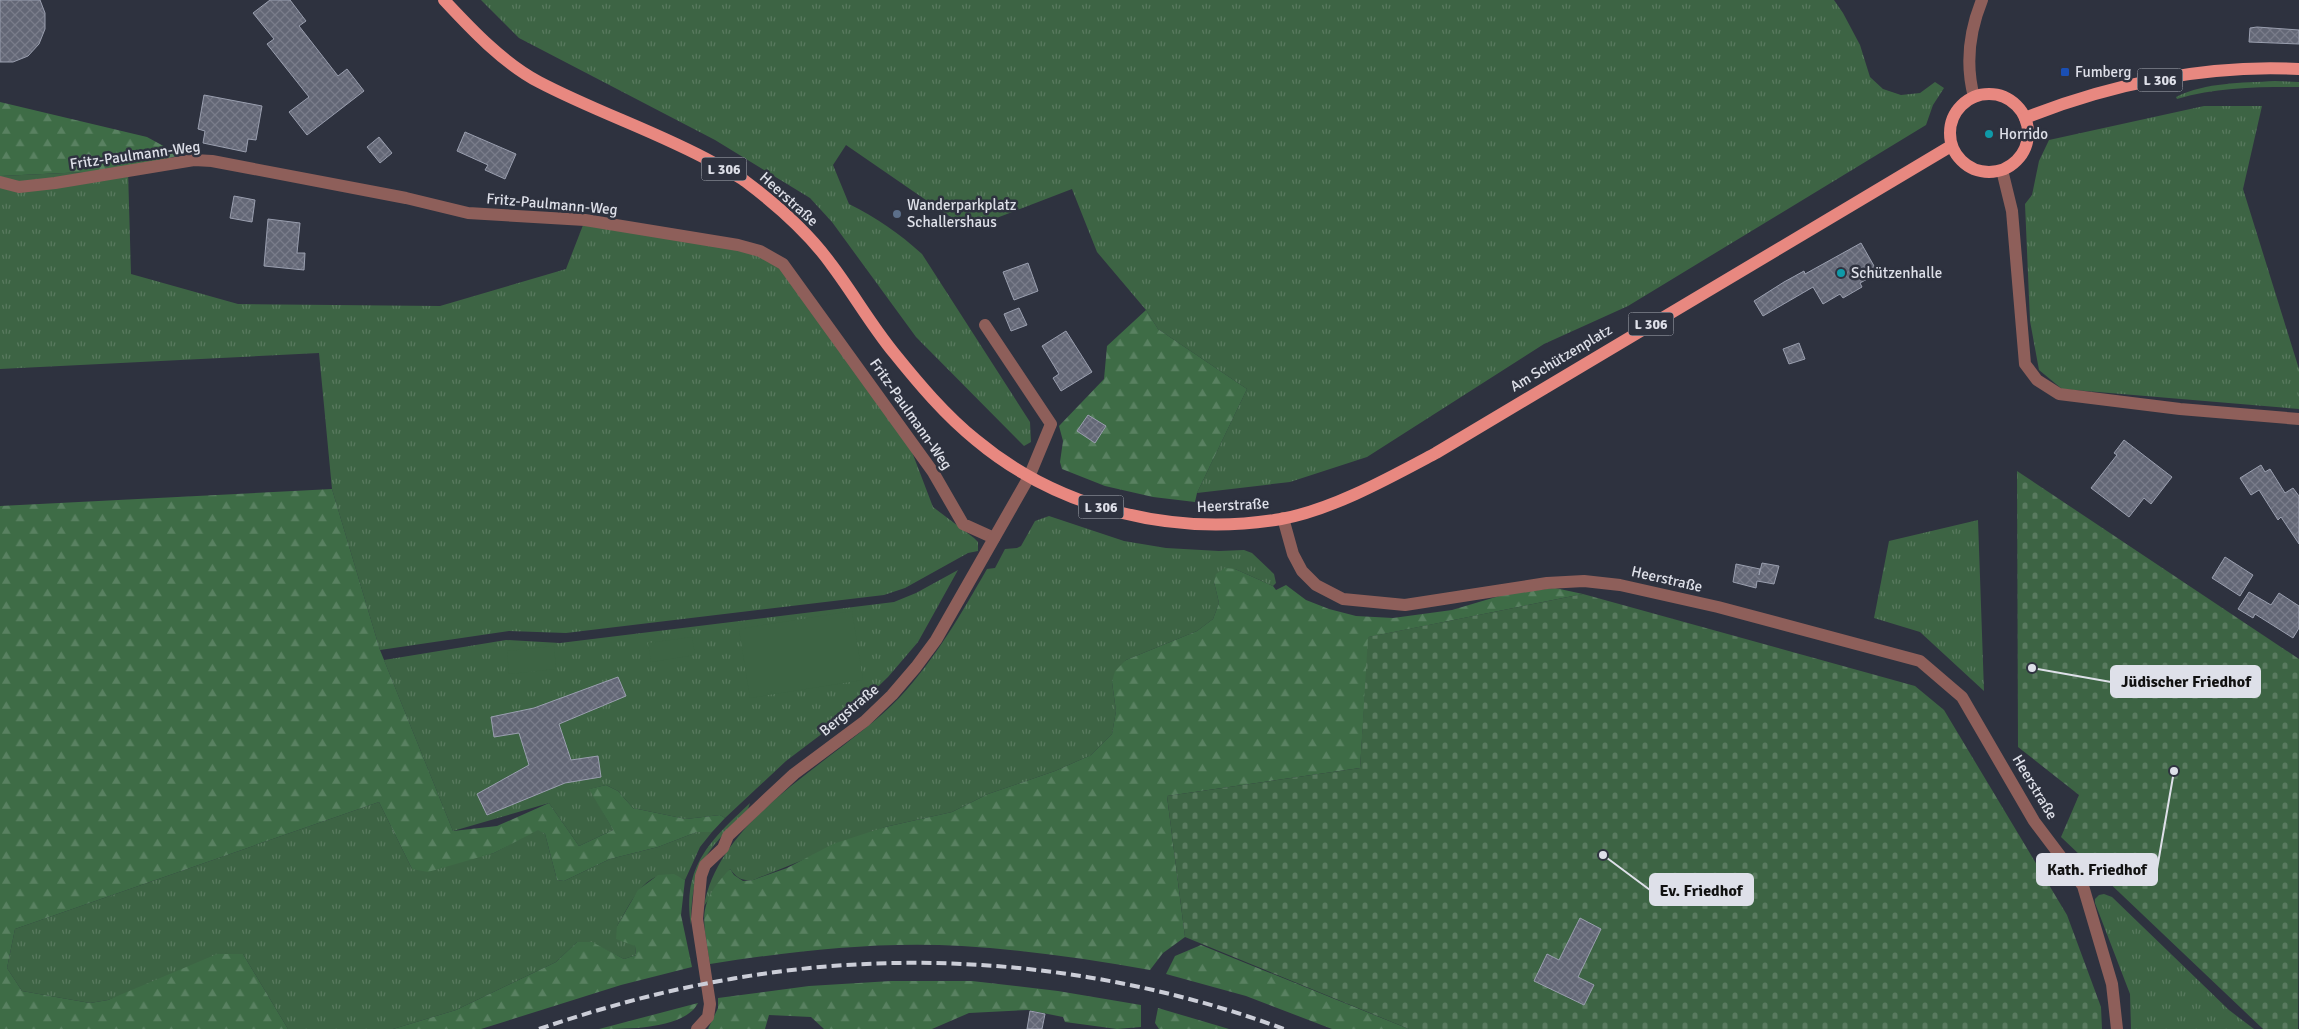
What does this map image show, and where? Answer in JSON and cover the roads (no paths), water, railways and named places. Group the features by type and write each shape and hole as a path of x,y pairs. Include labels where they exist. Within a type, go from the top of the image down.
{"main road":[{"name":"Heerstraße","path":"444,0 507,60 537,81 694,152 750,186 795,222 830,262 892,351 945,411 976,440 1030,477 1066,495 1107,510 1149,519 1199,524 1283,518"},
{"name":"L 306","path":"2025,118 2072,100 2167,79 2230,70 2299,69"},
{"path":"1986,94 1998,95 2009,100 2019,108 2025,118 2028,130 2027,143 2022,155 2014,164 2002,170 1990,173 1972,168 1957,157 1951,146 1949,134 1953,117 1964,103 1974,97 1986,94"},
{"name":"Am Schützenplatz","path":"1283,518 1318,508 1376,485 1436,452 1924,160 1951,146"}],"street":[{"path":"1974,97 1969,80 1970,35 1982,0"},
{"name":"Fritz-Paulmann-Weg","path":"0,182 18,186 55,183 194,160 212,161 406,198 468,213 585,220 738,245 760,251 783,264 933,472 963,524 994,538"},
{"path":"2002,170 2012,211 2025,364 2037,380 2059,394 2180,409 2299,419"},
{"path":"985,325 1051,424 1030,477"},
{"name":"Bergstraße","path":"697,1029 708,1017 710,997 701,954 697,919 698,900 706,865 723,848 730,834 794,774 865,721 892,695 936,640 1030,477"},
{"name":"Heerstraße","path":"1283,518 1293,554 1302,571 1316,585 1342,599 1405,605 1547,583 1584,581 1620,585 1718,607 1920,661 1962,697 2034,821 2083,886 2112,984 2118,1029"}],"railway":[{"path":"539,1029 634,1000 682,988 731,979 800,969 870,964 940,963 1010,967 1080,976 1149,989 1217,1007 1284,1029"}],"place":[{"name":"Fumberg","path":"2065,72"},
{"name":"Horrido","path":"1989,134"},
{"name":"Wanderparkplatz Schallershaus","path":"897,214"},
{"name":"Schützenhalle","path":"1841,273"},
{"name":"Jüdischer Friedhof","path":"2032,668"},
{"name":"Kath. Friedhof","path":"2174,771"},
{"name":"Ev. Friedhof","path":"1603,855"}]}
